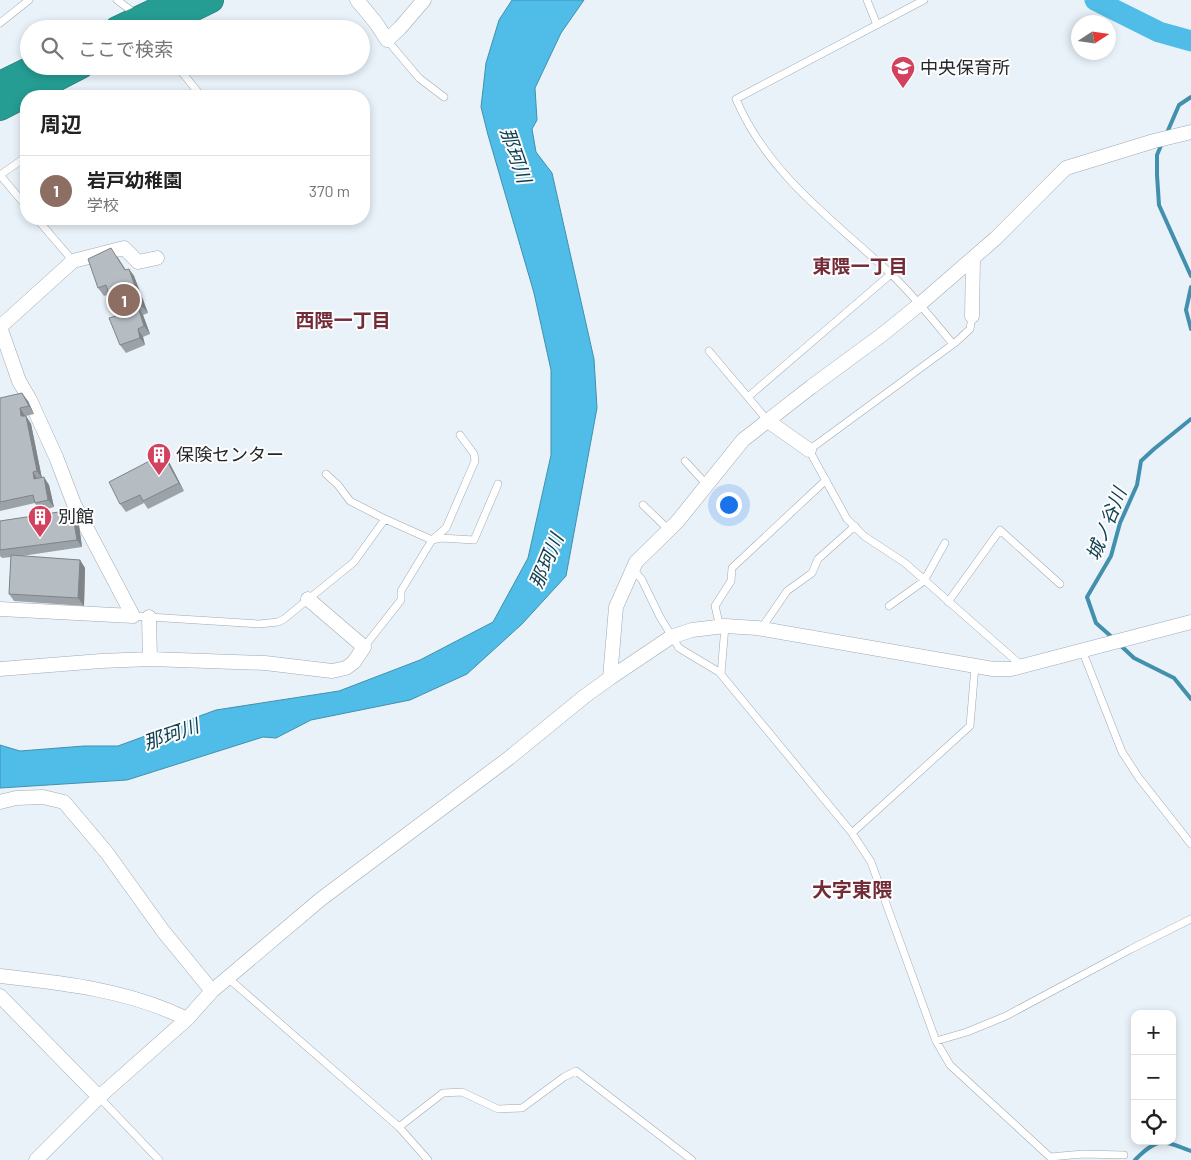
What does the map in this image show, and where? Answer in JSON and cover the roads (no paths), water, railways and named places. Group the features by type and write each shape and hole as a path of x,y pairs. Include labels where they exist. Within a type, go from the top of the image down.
{"highway":[{"path":"151,20 178,0"},
{"path":"155,20 211,0"},
{"path":"0,84 20,75"},
{"path":"34,90 63,75"},
{"path":"0,108 20,98"}],"street":[{"path":"357,0 387,40 424,0"},
{"path":"610,678 616,607 636,562 668,530 743,440 920,304 996,238 1066,168 1154,141 1185,134"},
{"path":"133,616 74,504 56,457 30,400 19,381 0,327 73,261 124,248 138,262 157,258"},
{"path":"972,316 973,258"},
{"path":"768,421 809,450"},
{"path":"0,669 150,659 265,663 332,671 346,668 354,662 364,647 308,599"},
{"path":"0,609 133,616"},
{"path":"149,617 150,659"},
{"path":"36,1160 99,1097 187,1019 212,991 321,899 509,758 585,696 671,637 692,630 722,626 761,629 993,669 1011,669 1191,622"},
{"path":"0,802 16,798 43,797 64,802 107,853 158,925 212,991"},
{"path":"0,976 111,992 166,1008 187,1019"},
{"path":"0,996 99,1097"}],"lane":[{"path":"0,23 30,0"},
{"path":"117,0 143,20"},
{"path":"867,0 877,24"},
{"path":"924,0 736,99 745,120 768,155 808,199 891,274 920,304 953,344"},
{"path":"387,40 419,78 444,97"},
{"path":"184,75 196,90"},
{"path":"20,161 0,175 20,199"},
{"path":"42,225 73,261"},
{"path":"748,397 891,274"},
{"path":"972,316 970,329 953,344 809,450 847,519 864,536 905,563 1022,666"},
{"path":"709,351 768,421"},
{"path":"364,647 401,600 401,590 432,540 446,528 476,461 474,454 460,435"},
{"path":"685,461 707,485"},
{"path":"326,474 338,485 350,501 432,540 441,538 474,540 498,484"},
{"path":"721,674 722,626 715,606 731,581 732,568 826,480"},
{"path":"643,505 668,530"},
{"path":"133,616 259,624 278,622 354,562 385,519"},
{"path":"761,629 787,591 812,573 818,559 854,526"},
{"path":"948,602 1000,530 1060,584"},
{"path":"889,606 924,581 944,543"},
{"path":"633,568 642,580 671,637 679,648 721,674 852,833 871,862 936,1041 950,1065 1050,1157 1083,1154 1124,1155"},
{"path":"1082,650 1122,752 1139,778 1191,844"},
{"path":"852,833 970,726 975,666"},
{"path":"936,1041 967,1032 1006,1016 1191,919"},
{"path":"228,978 399,1127 428,1160"},
{"path":"399,1127 443,1093 462,1092 498,1109 522,1108 564,1077 576,1071 692,1160"},
{"path":"99,1097 159,1160"}],"water":[{"path":"512,0 584,0 561,33 535,88 537,120 532,129 536,152 552,173 594,359 597,408 566,576 522,624 467,674 410,700 311,720 276,738 263,737 127,780 0,788 0,745 20,751 84,746 118,746 216,710 339,691 420,660 493,622 528,558 551,455 551,370 534,293 481,107 486,63 499,20"}],"waterway":[{"name":"那珂川","path":"1095,0 1159,32 1191,41"},
{"name":"城ノ谷川","path":"1166,135 1179,105 1191,97"},
{"name":"城ノ谷川","path":"1162,143 1157,155 1159,205 1191,276"},
{"name":"城ノ谷川","path":"1191,287 1186,310 1191,329"},
{"name":"城ノ谷川","path":"1114,639 1096,623 1087,597 1111,556 1120,523 1137,485 1141,461 1191,419"},
{"name":"城ノ谷川","path":"1119,644 1134,658 1174,678 1191,699"},
{"name":"城ノ谷川","path":"1135,1160 1149,1147 1161,1143 1167,1143 1191,1151"}],"place":[{"name":"中央保育所","path":"903,89"},
{"name":"岩戸幼稚園","path":"124,300"},
{"name":"保険センター","path":"159,476"},
{"name":"別館","path":"40,538"}],"district":[{"name":"東隈一丁目","path":"860,266"},
{"name":"西隈一丁目","path":"343,320"},
{"name":"大字東隈","path":"852,890"}]}
